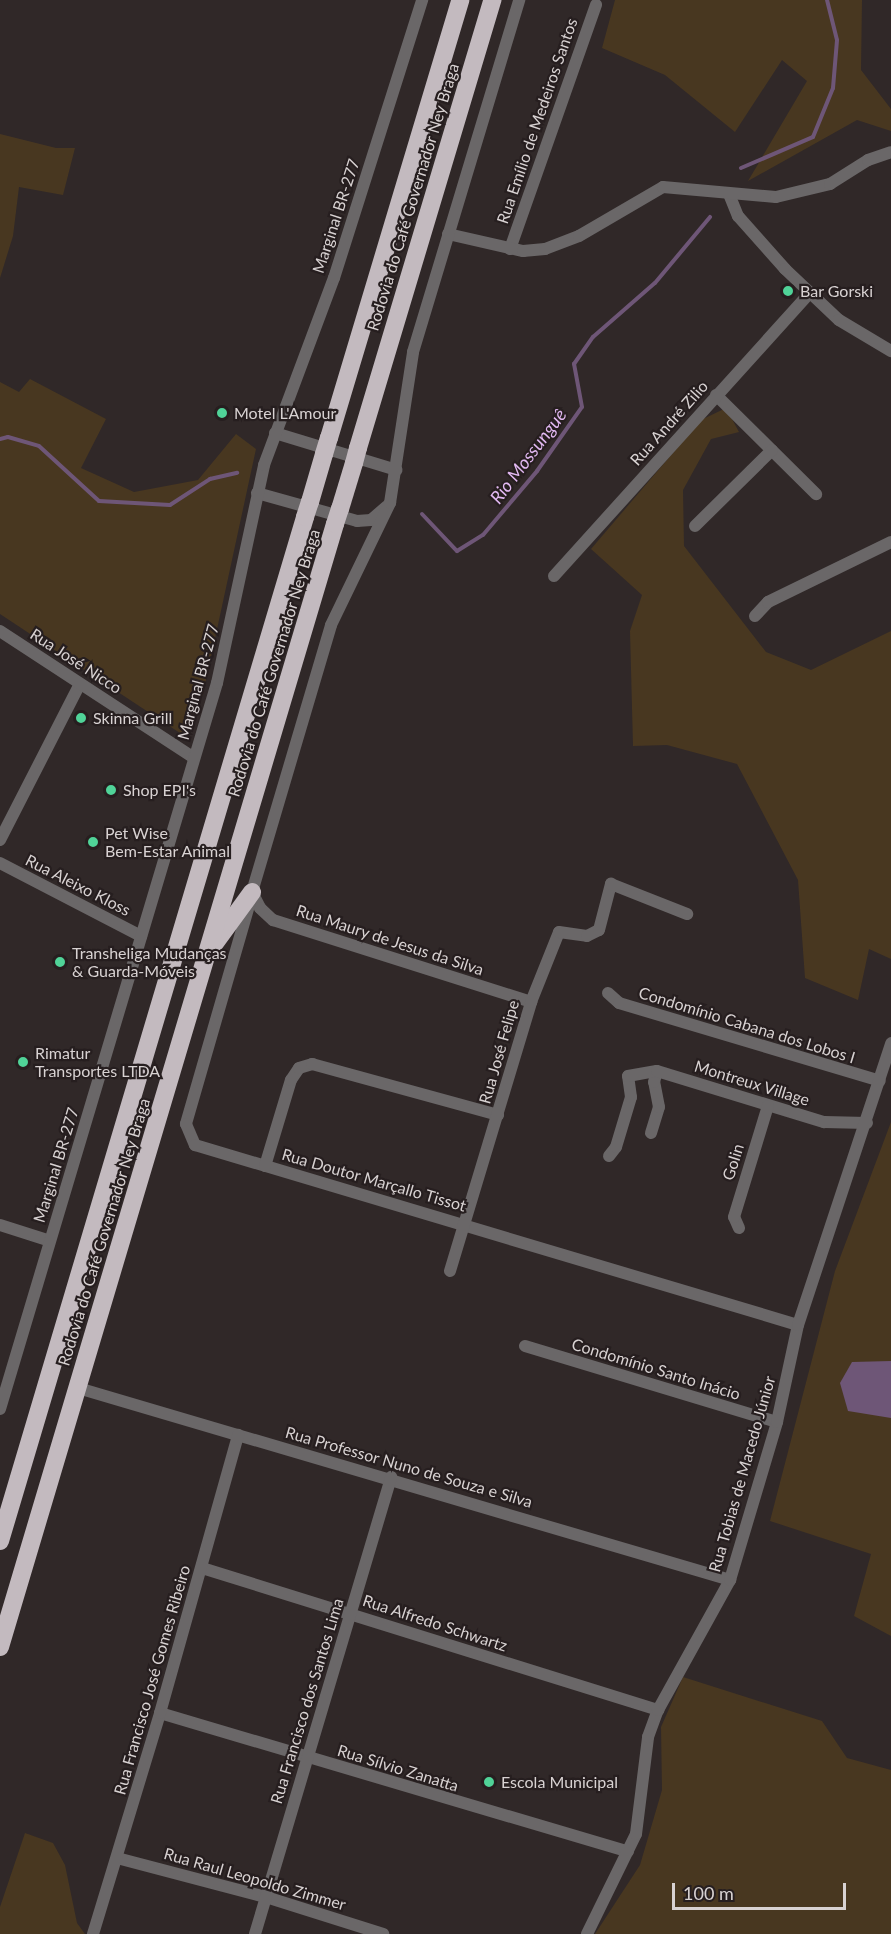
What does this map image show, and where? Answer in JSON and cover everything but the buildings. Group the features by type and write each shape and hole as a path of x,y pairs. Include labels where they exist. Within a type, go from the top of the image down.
{"highway":[{"name":"Rodovia do Café Governador Ney Braga","path":"0,1541 460,0"},
{"name":"Rodovia do Café Governador Ney Braga","path":"0,1647 492,0"},
{"path":"207,955 252,892"}],"street":[{"name":"Marginal BR-277","path":"0,1409 4,1384 50,1241 224,658 257,493 275,433 334,278 422,0"},
{"path":"252,892 331,625 390,502 397,470 408,371 519,0"},
{"name":"Rua Emílio de Medeiros Santos","path":"510,249 596,4"},
{"path":"448,234 510,249 546,249 579,237 663,187 689,187 729,194 776,197 808,192 830,184 868,160 891,152"},
{"path":"729,194 738,216 810,293 847,326 891,351"},
{"name":"Rua André Zilio","path":"554,576 716,394 810,293"},
{"path":"716,394 816,494"},
{"path":"275,433 397,470"},
{"path":"695,526 772,450"},
{"path":"257,493 357,521 370,520 390,502"},
{"path":"755,616 768,602 891,542"},
{"name":"Rua José Nicco","path":"0,631 194,758"},
{"path":"0,840 80,684"},
{"name":"Rua Aleixo Kloss","path":"0,863 141,936"},
{"name":"Rua José Felipe","path":"450,1271 531,1002 559,932 587,936 599,930 611,884 687,914"},
{"name":"Rua Maury de Jesus da Silva","path":"252,892 260,908 273,920 531,1002"},
{"name":"Rua Doutor Marçallo Tissot","path":"252,892 186,1124 188,1136 195,1145 464,1223 798,1325"},
{"name":"Condomínio Cabana dos Lobos I","path":"608,993 619,1003 880,1082"},
{"name":"Rua Tobias de Macedo Júnior","path":"587,1934 628,1852 642,1812 648,1737 658,1710 730,1580 777,1422 798,1325 867,1123 891,1043"},
{"path":"265,1166 291,1080 299,1068 312,1064 498,1115"},
{"path":"651,1133 659,1107 654,1082 657,1071"},
{"name":"Montreux Village","path":"609,1156 616,1147 631,1097 628,1076 657,1071 824,1122 867,1123"},
{"name":"Golin","path":"739,1228 734,1217 768,1106"},
{"path":"0,1225 50,1241"},
{"name":"Condomínio Santo Inácio","path":"525,1346 777,1422"},
{"name":"Rua Professor Nuno de Souza e Silva","path":"78,1388 391,1477 730,1580"},
{"name":"Rua Francisco José Gomes Ribeiro","path":"93,1934 202,1569 238,1435"},
{"name":"Rua Francisco dos Santos Lima","path":"255,1934 391,1477"},
{"name":"Rua Alfredo Schwartz","path":"202,1569 658,1710"},
{"name":"Rua Sílvio Zanatta","path":"160,1713 628,1852"},
{"name":"Rua Raul Leopoldo Zimmer","path":"117,1858 266,1897 383,1934"}],"shaded area":[{"path":"615,0 862,0 861,70 891,109 891,131 857,120 748,181 807,81 782,60 735,132 665,75 602,48"},
{"path":"0,134 56,148 75,148 63,195 19,187 13,236 0,278"},
{"path":"30,379 106,419 81,468 134,492 198,480 236,434 256,449 203,694 186,737 0,614 0,382 19,392"},
{"path":"726,408 739,432 711,439 683,490 684,546 766,652 811,670 891,631 891,959 869,949 858,1000 805,978 798,880 737,764 667,745 633,746 630,631 642,595 591,549 701,420"},
{"path":"891,1122 891,1636 854,1616 871,1554 770,1521 835,1271"},
{"path":"891,1361 891,1418 848,1411 840,1383 852,1362"},
{"path":"683,1677 822,1721 847,1758 891,1770 891,1934 595,1934 640,1865 662,1790 661,1727"},
{"path":"25,1833 53,1843 65,1865 77,1923 85,1934 0,1934 0,1907"}],"waterway":[{"name":"Rio Mossunguê","path":"741,168 813,137 833,88 837,40 827,0"},
{"name":"Rio Mossunguê","path":"422,514 457,551 483,535 537,471 582,407 574,364 593,337 655,283 710,217"},
{"name":"Rio Mossunguê","path":"0,439 8,437 39,446 99,501 170,505 210,479 237,473"}],"place":[{"name":"Bar Gorski","path":"788,291"},
{"name":"Motel L'Amour","path":"222,413"},
{"name":"Skinna Grill","path":"81,718"},
{"name":"Shop EPI's","path":"111,790"},
{"name":"Pet Wise Bem-Estar Animal","path":"93,842"},
{"name":"Transheliga Mudanças & Guarda-Móveis","path":"60,962"},
{"name":"Rimatur Transportes LTDA","path":"23,1062"},
{"name":"Escola Municipal","path":"489,1782"}]}
